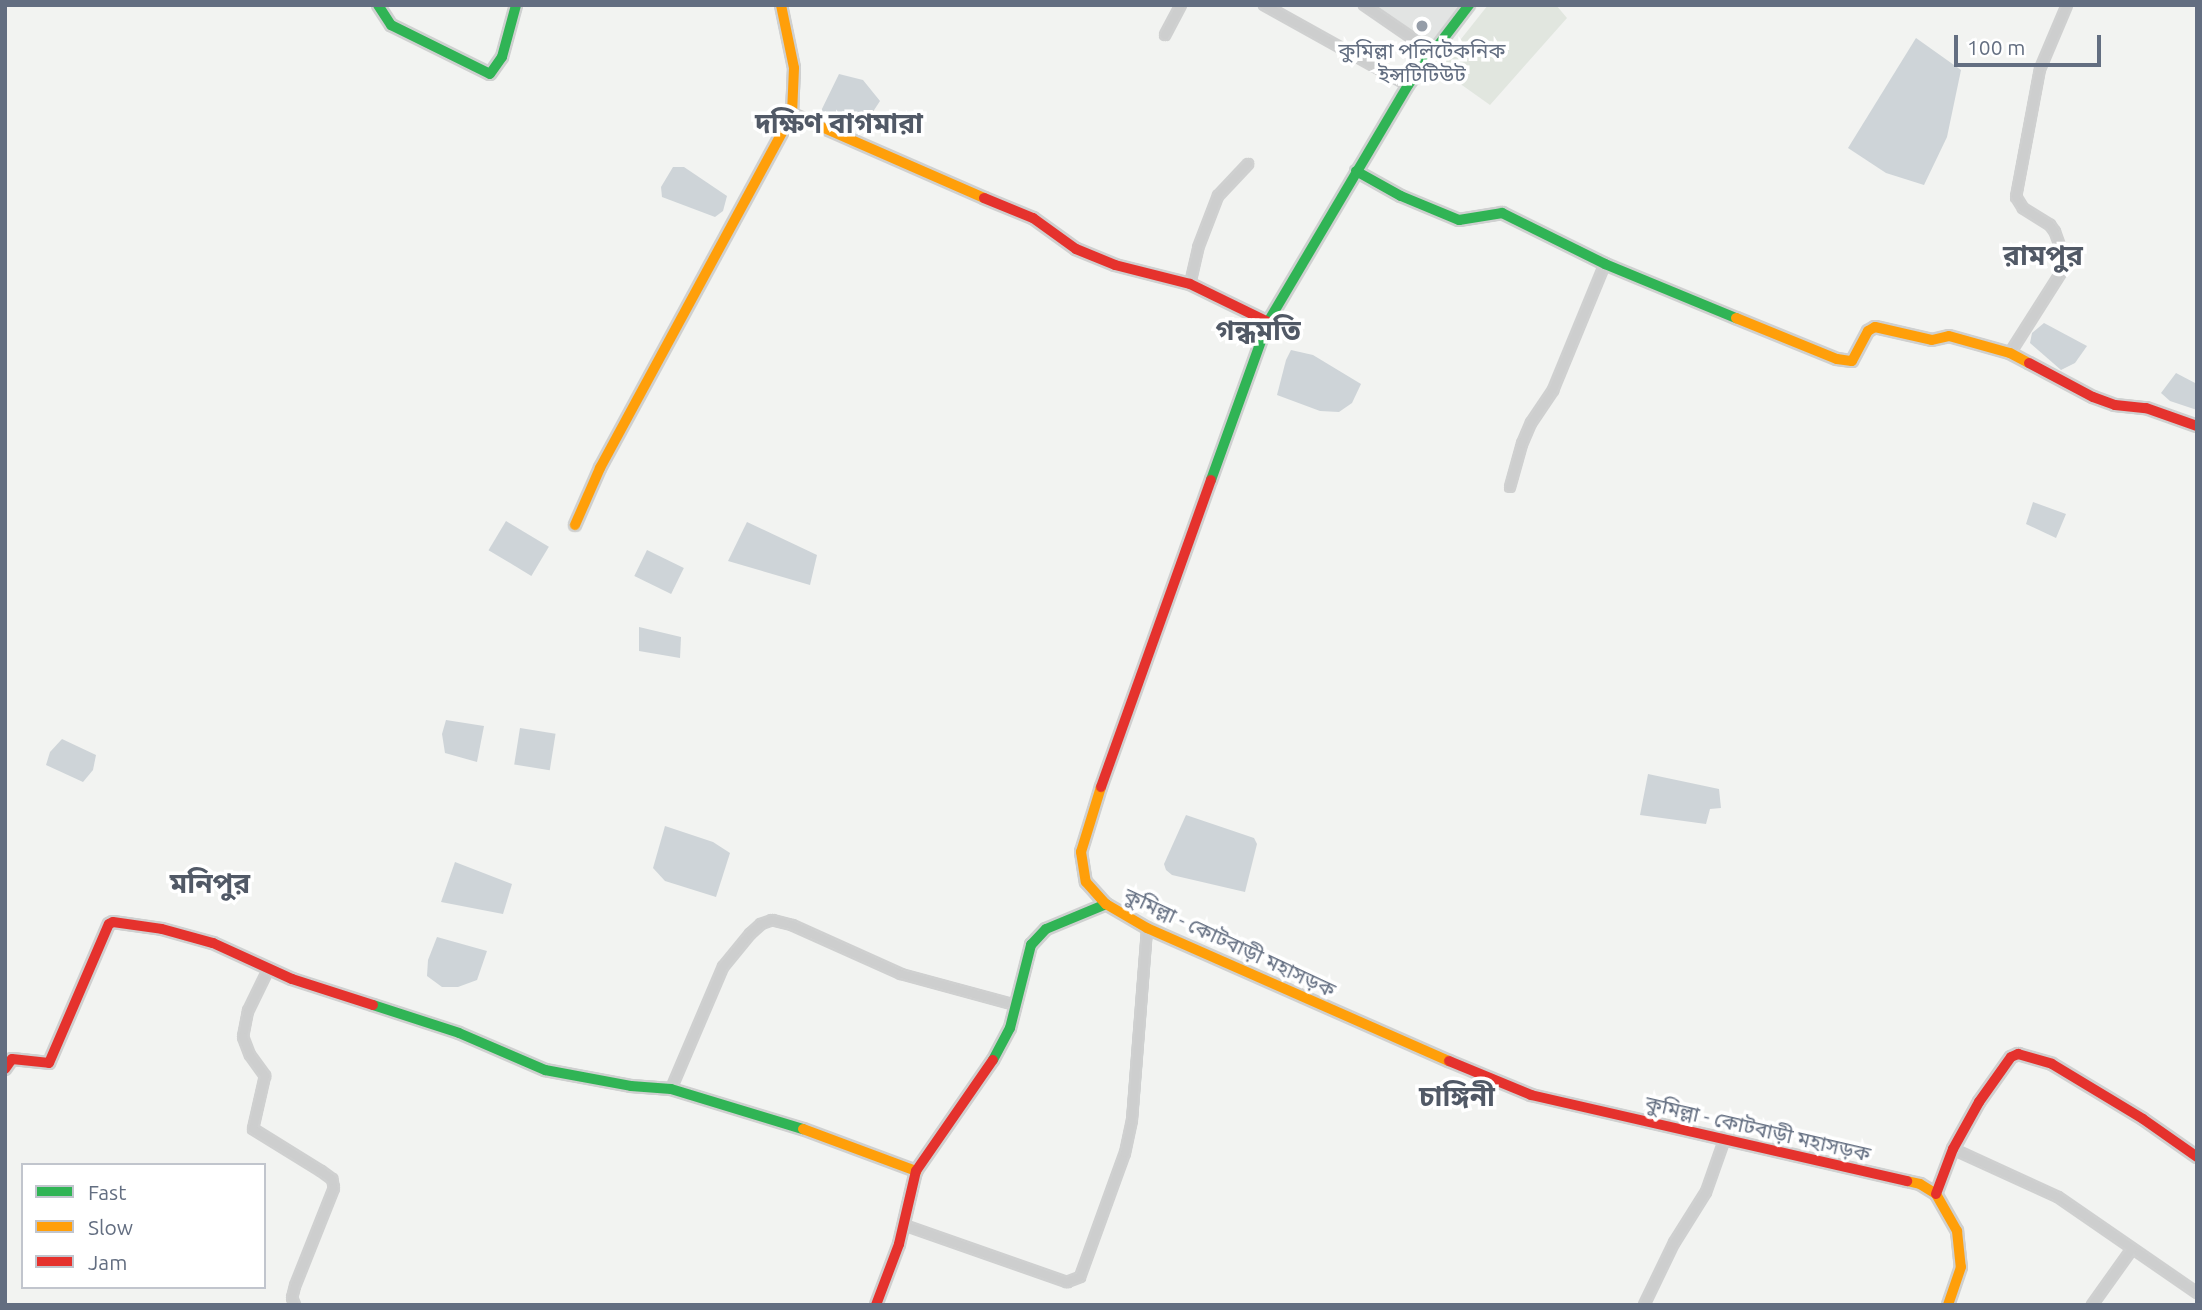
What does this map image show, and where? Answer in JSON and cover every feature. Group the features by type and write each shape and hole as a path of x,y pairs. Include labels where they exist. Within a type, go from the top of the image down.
{"main road":[{"path":"378,5 391,25 490,74 502,57 516,5"},
{"path":"575,525 600,468 792,114 794,68 781,5"},
{"name":"কুমিল্লা - কোটবাড়ী মহাসড়ক","path":"1469,5 1431,51 1408,85 1268,322 1083,839 1081,863 1086,882 1106,904 1147,928 1330,1010 1531,1095 1920,1184 1936,1194"},
{"path":"792,114 925,175 1032,218 1076,249 1115,265 1190,284 1268,322"},
{"path":"1356,171 1401,196 1459,220 1502,213 1605,264 1785,340 1845,361 1852,360 1868,331 1879,327 1932,340 1948,336 2010,353 2093,397 2115,405 2146,408 2197,426"},
{"path":"876,1305 904,1225 916,1171 1000,1049 1010,1028 1025,959 1038,936 1046,929 1106,904"},
{"path":"5,1069 12,1059 45,1065 49,1063 110,923 162,929 213,943 310,985 459,1033 545,1070 631,1086 671,1088 695,1098 825,1135 916,1171"},
{"path":"1948,1305 1961,1267 1961,1250 1947,1209 1936,1194 1953,1149 1979,1102 2011,1057 2018,1054 2052,1064 2143,1119 2197,1157"}],"street":[{"path":"1165,34 1181,5"},
{"path":"1264,5 1408,85"},
{"path":"1364,5 1431,51"},
{"path":"2010,353 2062,271 2064,257 2055,232 2050,225 2022,208 2016,197 2040,69 2067,5"},
{"path":"1190,284 1198,248 1218,196 1248,164"},
{"path":"1510,487 1522,444 1531,423 1553,390 1605,264"},
{"path":"671,1088 723,967 755,929 772,920 792,925 901,974 1014,1005"},
{"path":"904,1225 1067,1282 1080,1277 1125,1153 1132,1120 1147,928"},
{"path":"269,968 248,1012 243,1037 250,1055 265,1076 253,1129 332,1179 334,1188 295,1286 292,1298 295,1305"},
{"path":"1644,1305 1674,1243 1706,1192 1724,1141"},
{"path":"1953,1149 2058,1197 2197,1293"},
{"path":"2092,1305 2132,1249"}],"shaded area":[{"name":"কুমিল্লা পলিটেকনিক ইন্সটিটিউট","path":"1371,5 1464,5 1428,47"},
{"path":"1488,5 1556,5 1567,18 1490,105 1438,68"},
{"path":"1916,38 1961,70 1947,137 1924,185 1886,173 1848,148"},
{"path":"839,74 863,80 880,101 863,127 855,121 819,115"},
{"path":"673,167 684,167 727,196 723,211 715,217 662,197 661,187"},
{"path":"2044,323 2087,346 2075,363 2061,370 2030,343 2032,333"},
{"path":"1291,350 1313,355 1361,384 1352,403 1339,412 1320,411 1277,395"},
{"path":"2176,373 2197,384 2197,410 2170,401 2161,393"},
{"path":"2033,502 2066,514 2056,538 2026,524"},
{"path":"506,521 549,547 531,576 488,550"},
{"path":"747,522 817,555 810,585 728,561"},
{"path":"647,550 684,568 671,594 634,576"},
{"path":"639,627 681,637 680,658 639,651"},
{"path":"446,720 484,726 477,762 445,753 442,734"},
{"path":"520,728 556,734 550,770 514,765"},
{"path":"62,739 96,755 93,770 83,782 46,765 50,752"},
{"path":"1648,774 1719,789 1721,808 1710,809 1706,824 1640,815"},
{"path":"1186,815 1254,838 1257,844 1245,892 1172,875 1166,870 1164,864"},
{"path":"665,826 713,842 730,853 716,897 665,881 653,868"},
{"path":"455,862 512,884 503,914 441,902"},
{"path":"437,937 487,951 477,980 458,987 442,987 427,976 428,960"}],"traffic: fast":[{"path":"378,5 391,25 490,74 502,57 516,5"},
{"path":"1211,480 1268,322 1408,85 1469,5"},
{"path":"1356,171 1401,196 1459,220 1502,213 1605,264 1736,318"},
{"path":"993,1060 1010,1028 1031,945 1046,929 1106,904"},
{"path":"373,1005 459,1033 545,1070 631,1086 671,1089 803,1129"}],"traffic: slow":[{"path":"781,5 794,68 792,114 984,198"},
{"path":"575,525 600,468 792,114"},
{"path":"1736,318 1837,359 1852,361 1868,331 1875,327 1932,340 1949,336 2010,353 2029,363"},
{"path":"1101,787 1081,852 1086,882 1106,904 1147,928 1449,1061"},
{"path":"803,1129 916,1171"},
{"path":"1907,1181 1920,1184 1936,1194 1957,1231 1961,1267 1948,1305"}],"traffic: jam":[{"path":"984,198 1033,218 1076,249 1115,265 1190,284 1268,322"},
{"path":"2029,363 2093,397 2115,405 2146,408 2197,426"},
{"path":"1101,787 1211,480"},
{"path":"5,1069 12,1059 49,1063 109,924 113,922 162,929 213,943 292,979 373,1005"},
{"path":"1936,1194 1953,1149 1979,1102 2011,1057 2018,1054 2052,1064 2143,1119 2197,1157"},
{"path":"876,1305 899,1244 916,1171 993,1060"},
{"path":"1449,1061 1531,1095 1907,1181"}],"place":[{"name":"কুমিল্লা পলিটেকনিক ইন্সটিটিউট","path":"1422,26"}],"district":[{"name":"দক্ষিণ বাগমারা","path":"839,123"},
{"name":"রামপুর","path":"2043,255"},
{"name":"গন্ধমতি","path":"1258,330"},
{"name":"মনিপুর","path":"210,883"},
{"name":"চাঙ্গিনী","path":"1457,1096"}]}
